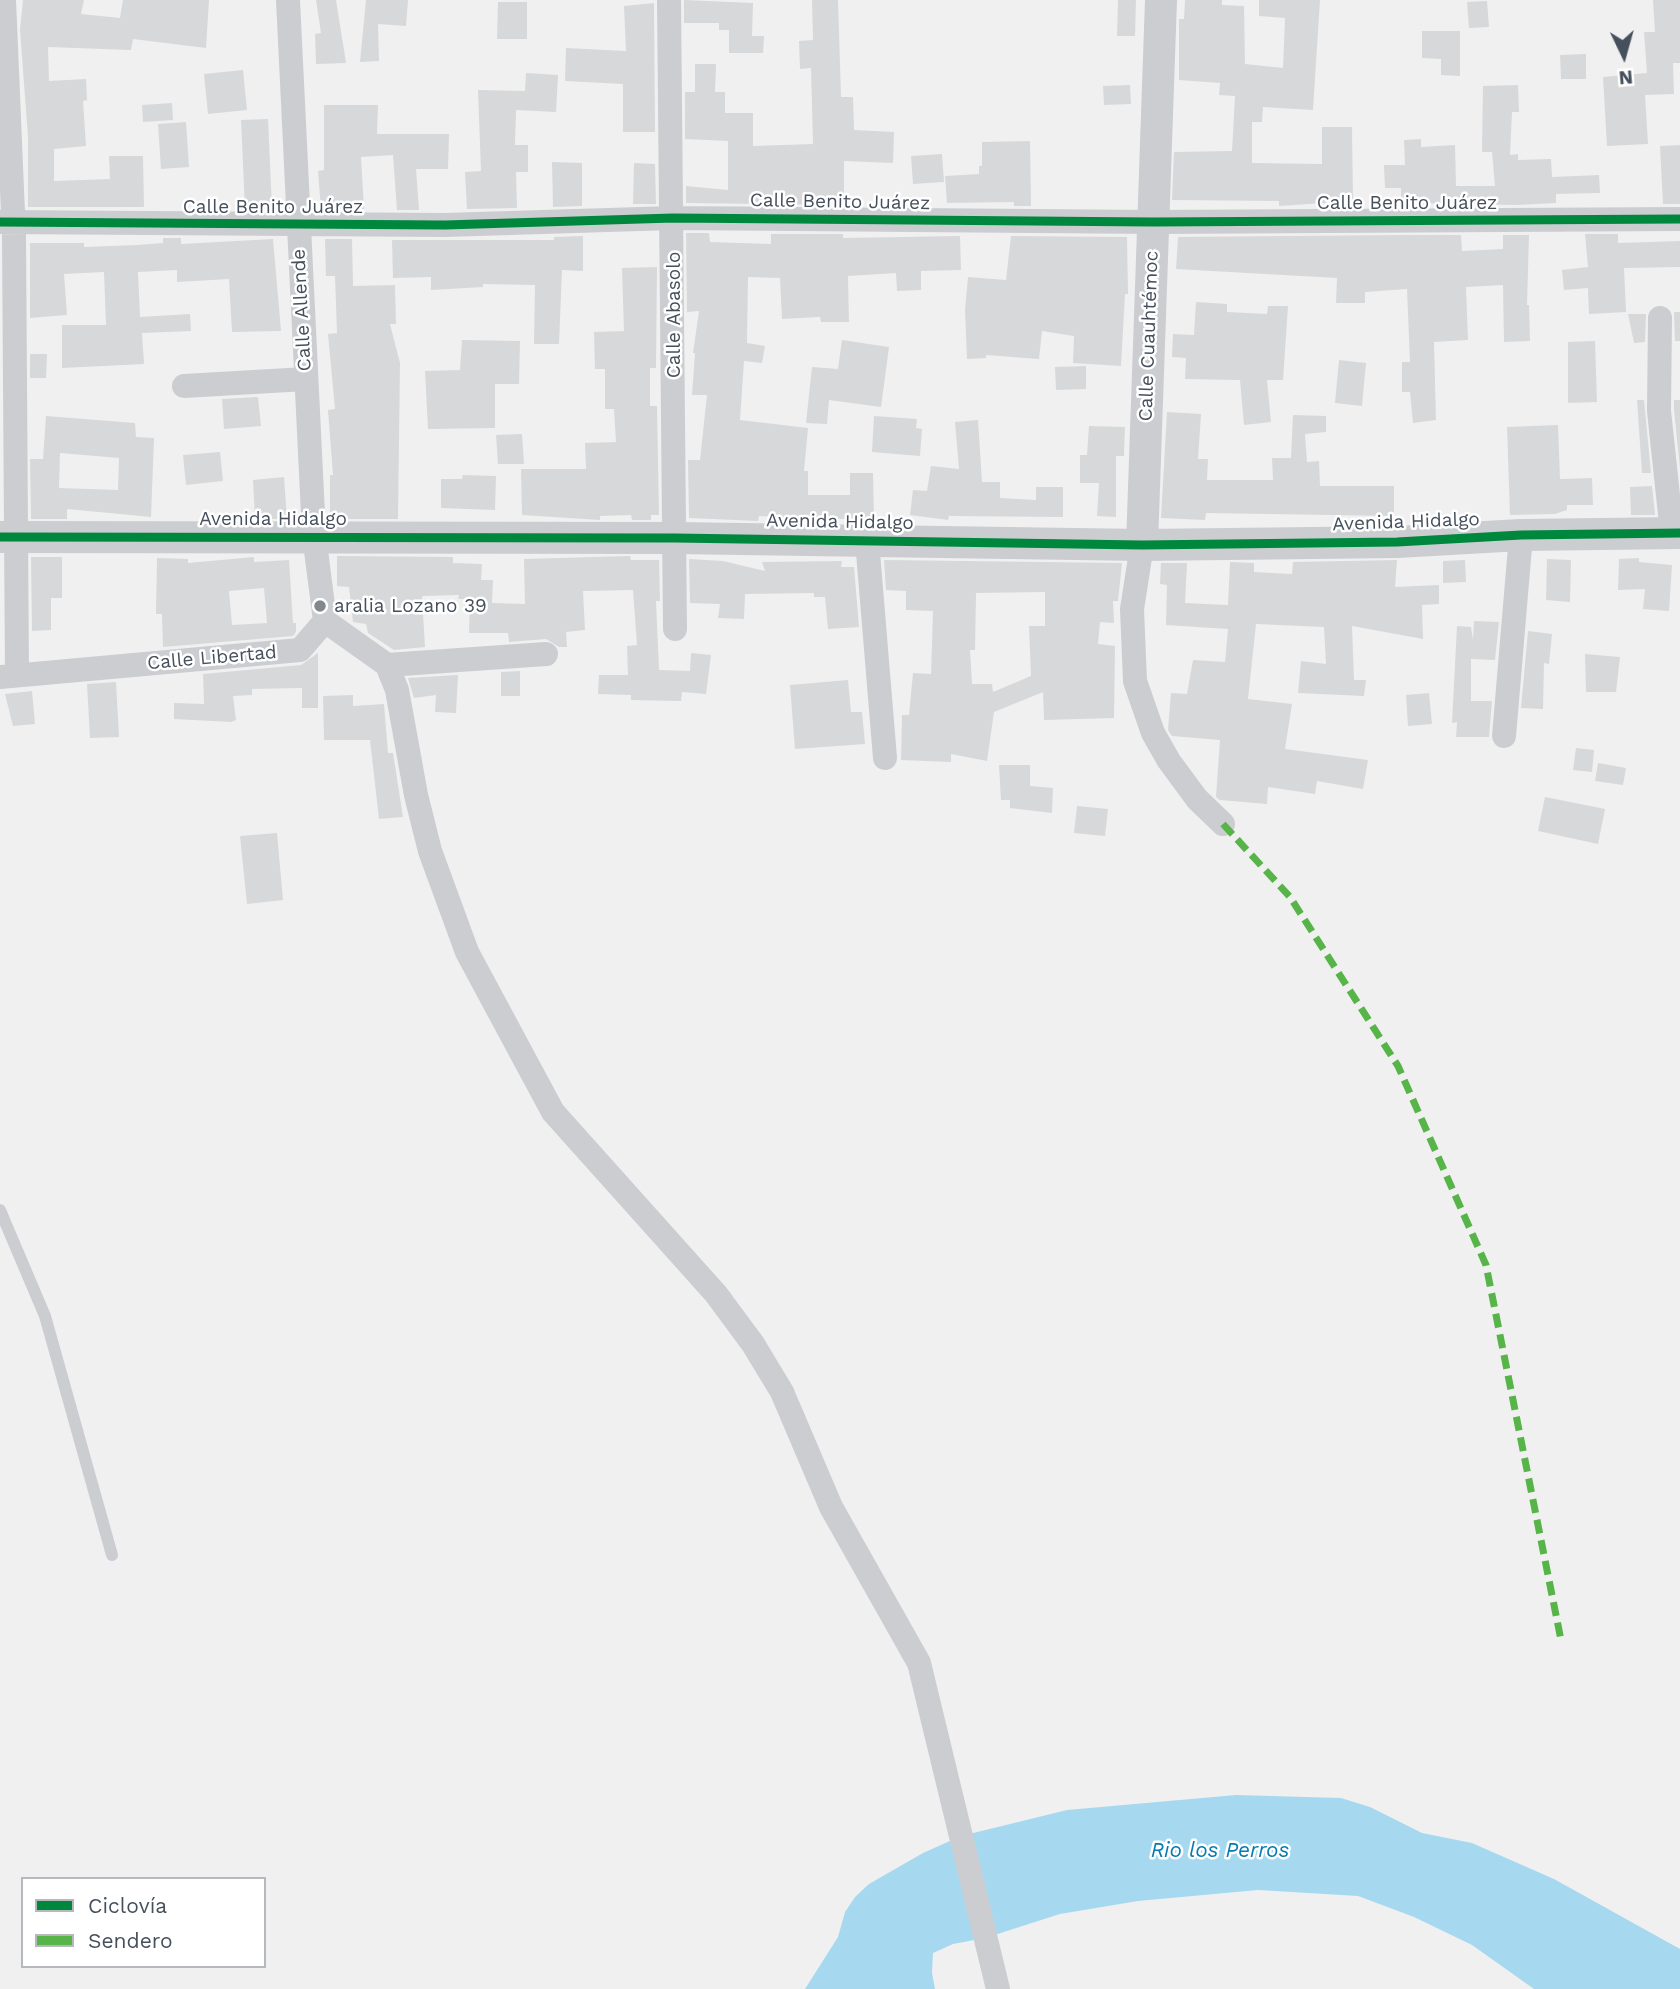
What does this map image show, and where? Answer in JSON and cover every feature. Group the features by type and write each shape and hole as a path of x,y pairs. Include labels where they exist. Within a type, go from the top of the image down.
{"street":[{"path":"4,0 8,676"},
{"name":"Calle Allende","path":"288,0 314,535"},
{"name":"Calle Abasolo","path":"669,0 675,629"},
{"name":"Calle Cuauhtémoc","path":"1142,545 1161,0"},
{"name":"Calle Benito Juárez","path":"7,222 445,225 673,218 1153,222 1680,219"},
{"path":"1660,317 1659,411 1676,533"},
{"path":"184,386 306,379"},
{"name":"Avenida Hidalgo","path":"8,537 314,535 1142,545 1397,542 1521,535 1676,533"},
{"path":"314,535 325,621 387,665 397,690 415,794 430,851 467,952 553,1112 716,1294 753,1344 782,1392 831,1507 919,1663 998,1989"},
{"path":"1504,736 1521,535"},
{"path":"867,540 885,758"},
{"path":"1142,545 1132,609 1135,681 1153,733 1169,761 1197,799 1223,824"},
{"name":"Calle Libertad","path":"8,676 300,650 325,621"},
{"path":"387,665 546,654"}],"lane":[{"path":"0,1210 45,1315 112,1555"}],"water":[{"name":"Rio los Perros","path":"1236,1795 1341,1798 1370,1807 1422,1833 1472,1843 1554,1879 1680,1949 1680,1989 1534,1989 1472,1945 1414,1917 1358,1896 1258,1890 1138,1901 1060,1914 985,1938 953,1944 933,1953 932,1973 935,1989 805,1989 838,1937 845,1912 855,1897 869,1884 923,1853 961,1836 1067,1810"}],"building":[{"path":"23,0 84,0 81,14 120,18 123,0 209,0 206,48 133,39 131,50 48,47 49,81 86,79 87,100 83,101 86,146 54,149 54,181 110,179 109,156 143,156 144,207 28,207 28,137 20,30"},
{"path":"316,0 336,0 346,63 316,64 315,34 321,33"},
{"path":"366,0 408,0 406,26 378,24 379,61 360,62"},
{"path":"684,0 753,3 752,36 764,36 763,53 729,53 729,30 719,30 719,23 684,23"},
{"path":"812,0 838,0 841,97 853,97 854,130 894,132 893,163 844,161 844,205 686,203 686,186 728,190 728,141 685,139 685,92 695,92 695,64 716,64 715,92 725,92 725,113 753,113 753,146 813,144 811,68 800,69 799,41 813,40"},
{"path":"1118,0 1136,0 1135,36 1117,36"},
{"path":"1185,0 1222,0 1222,5 1244,6 1245,64 1283,68 1285,18 1259,16 1259,0 1320,0 1313,110 1263,107 1262,122 1252,122 1252,163 1322,164 1322,127 1352,127 1353,201 1279,206 1279,201 1172,200 1174,152 1232,151 1235,96 1219,95 1220,83 1179,80 1179,19 1184,19"},
{"path":"1653,0 1680,0 1680,63 1673,63 1674,94 1645,95 1648,144 1607,146 1603,77 1647,73 1644,32 1655,32"},
{"path":"1487,1 1489,27 1469,28 1467,2"},
{"path":"498,2 527,2 527,39 497,39"},
{"path":"654,3 655,132 623,132 623,84 565,81 566,48 626,51 624,6"},
{"path":"1422,31 1460,31 1460,76 1441,75 1441,59 1422,58"},
{"path":"1586,54 1586,79 1561,79 1560,55"},
{"path":"243,70 247,110 208,114 204,74"},
{"path":"526,73 558,75 556,112 516,110 515,145 528,145 528,172 516,172 517,208 467,209 465,172 481,171 478,90 525,91"},
{"path":"1130,85 1131,104 1104,105 1103,86"},
{"path":"1518,85 1519,112 1512,112 1510,155 1518,154 1518,160 1551,159 1552,177 1599,175 1600,193 1556,194 1556,203 1517,205 1401,203 1401,188 1385,188 1384,165 1405,165 1404,140 1421,139 1421,147 1455,145 1456,186 1495,186 1492,152 1482,152 1483,86"},
{"path":"172,103 173,120 143,122 142,105"},
{"path":"324,105 378,105 377,134 449,134 448,169 416,169 419,210 397,210 393,155 361,157 364,209 321,209 318,171 324,170"},
{"path":"268,119 272,209 245,209 241,120"},
{"path":"186,122 189,167 161,169 158,124"},
{"path":"1030,141 1031,206 1014,206 1014,202 947,203 945,176 979,174 979,166 982,166 982,142"},
{"path":"1680,145 1680,204 1663,204 1660,146"},
{"path":"942,154 944,182 913,184 911,156"},
{"path":"552,162 582,163 582,206 553,207"},
{"path":"634,163 655,164 656,204 633,204"},
{"path":"686,233 709,233 710,242 771,244 771,234 843,234 843,238 960,236 961,270 921,271 921,290 897,291 896,273 848,276 849,322 821,322 820,317 782,319 780,278 748,277 747,343 765,346 762,363 744,361 740,420 808,428 804,471 808,471 808,495 850,495 850,473 873,473 874,520 759,516 758,521 689,518 688,460 700,460 707,395 692,395 693,353 699,311 687,312"},
{"path":"1585,234 1618,234 1618,243 1680,241 1680,267 1624,268 1626,312 1589,314 1588,288 1564,290 1562,270 1588,267"},
{"path":"1461,235 1462,251 1503,249 1503,235 1529,235 1527,305 1530,341 1504,342 1503,285 1466,287 1468,340 1434,342 1436,420 1413,423 1410,392 1402,392 1402,362 1410,362 1407,289 1365,292 1365,303 1336,303 1337,278 1176,269 1178,237"},
{"path":"583,236 583,271 562,270 559,344 534,344 535,285 483,284 483,287 431,290 431,277 393,278 392,240 554,240 554,237"},
{"path":"1011,236 1127,237 1128,294 1125,294 1121,366 1073,363 1074,336 1042,331 1039,359 986,355 986,358 967,359 965,310 968,277 1006,280"},
{"path":"163,238 181,238 181,244 273,239 281,331 232,332 229,279 177,282 177,270 138,272 140,317 190,314 191,331 142,333 144,364 62,368 62,325 106,325 104,272 64,274 67,315 30,318 30,243 84,243 84,247 163,243"},
{"path":"325,239 352,239 353,286 395,285 396,324 390,324 400,363 398,519 330,519 330,475 333,475 328,410 335,409 328,334 337,333 335,276 326,276"},
{"path":"657,267 656,368 650,368 650,406 657,406 659,515 651,515 651,520 632,520 631,515 600,516 600,520 522,515 521,469 586,469 585,443 616,442 614,409 605,409 605,369 595,369 594,332 624,331 622,268"},
{"path":"1196,302 1227,304 1227,312 1267,314 1268,306 1288,306 1283,380 1267,380 1271,422 1244,425 1240,380 1185,379 1186,358 1172,357 1173,334 1194,335"},
{"path":"1674,312 1680,312 1680,341 1675,341"},
{"path":"1628,314 1646,314 1645,342 1634,343"},
{"path":"462,340 520,341 519,384 495,384 495,428 428,429 425,371 460,370"},
{"path":"842,340 889,347 881,407 829,400 827,424 806,423 812,367 838,369"},
{"path":"1595,341 1597,402 1568,403 1568,342"},
{"path":"30,354 47,354 46,378 30,378"},
{"path":"1339,360 1366,363 1362,406 1335,403"},
{"path":"1086,366 1086,389 1056,390 1055,367"},
{"path":"258,397 261,426 224,429 222,399"},
{"path":"1637,400 1644,400 1651,473 1642,473"},
{"path":"1674,400 1680,400 1680,468 1674,410"},
{"path":"1167,412 1201,414 1198,459 1208,459 1207,480 1273,480 1272,458 1291,458 1293,415 1326,416 1326,432 1305,434 1307,462 1319,461 1320,486 1394,486 1394,516 1206,513 1205,520 1161,518"},
{"path":"46,416 135,423 136,437 154,438 151,517 67,509 67,519 31,519 30,459 43,459","holes":["60,453 119,458 118,490 59,488"]},
{"path":"874,416 917,419 916,428 922,429 920,456 872,452"},
{"path":"978,420 982,482 1000,482 1000,498 1036,500 1036,487 1063,487 1063,517 949,516 948,520 910,515 913,490 927,491 931,466 959,469 955,422"},
{"path":"1558,425 1560,479 1592,478 1593,505 1567,505 1567,510 1555,514 1510,515 1507,427"},
{"path":"1089,426 1125,427 1124,456 1116,456 1116,517 1097,516 1099,483 1080,483 1080,455 1087,455"},
{"path":"522,434 524,464 498,464 496,435"},
{"path":"220,452 223,481 186,485 183,455"},
{"path":"463,475 496,476 495,510 441,508 441,479 462,479"},
{"path":"284,477 287,519 255,519 253,480"},
{"path":"1652,486 1655,515 1631,515 1630,487"},
{"path":"337,556 453,557 453,563 482,564 481,580 493,580 492,603 525,604 524,559 630,556 631,560 659,560 660,601 656,601 659,670 690,671 691,653 711,655 706,694 682,692 681,701 631,700 631,695 598,694 599,675 628,675 627,646 637,645 633,590 583,591 585,630 566,632 567,647 559,647 546,639 509,642 508,633 469,633 470,599 458,599 459,595 422,596 425,647 394,650 368,633 366,624 353,622 349,587 337,586"},
{"path":"31,557 62,557 62,598 51,598 51,630 32,631"},
{"path":"254,557 254,562 289,560 293,623 296,623 296,632 293,636 163,647 162,614 156,614 157,558 188,559 188,563","holes":["264,588 267,623 232,625 229,591"]},
{"path":"1639,558 1639,562 1672,565 1669,611 1643,609 1645,589 1618,590 1619,559"},
{"path":"689,559 723,561 765,571 762,562 842,561 841,567 854,567 859,627 828,629 825,597 814,597 814,593 745,594 744,619 718,618 720,604 690,603"},
{"path":"1547,559 1571,560 1570,602 1546,600"},
{"path":"884,560 1122,563 1118,601 1113,601 1114,623 1100,622 1098,644 1115,646 1114,718 1044,720 1043,692 994,712 987,761 951,754 951,762 901,760 902,715 909,715 913,673 931,674 933,611 906,610 906,591 886,590","holes":["1045,592 1045,626 1029,626 1031,676 993,692 992,684 972,684 970,650 975,650 976,593"]},
{"path":"1397,560 1395,587 1439,585 1439,604 1422,605 1423,639 1352,626 1354,680 1366,680 1364,696 1298,693 1301,661 1326,664 1324,627 1256,624 1248,699 1292,704 1285,749 1368,760 1363,789 1317,781 1315,794 1268,787 1267,804 1220,800 1216,797 1220,740 1172,736 1168,730 1171,693 1187,694 1193,660 1225,662 1228,629 1166,625 1167,585 1160,584 1161,563 1187,563 1185,603 1228,605 1230,562 1254,563 1254,572 1292,574 1293,562"},
{"path":"1465,560 1466,582 1443,583 1443,561"},
{"path":"1474,621 1499,622 1495,660 1471,659 1471,701 1492,701 1489,737 1456,737 1457,722 1452,723 1457,626 1471,627 1473,640"},
{"path":"1528,631 1552,634 1549,664 1544,663 1543,709 1521,708"},
{"path":"318,653 318,708 302,708 302,688 252,689 252,695 233,696 236,720 231,722 174,719 174,703 204,704 203,674 301,665"},
{"path":"1585,654 1620,657 1616,692 1586,692"},
{"path":"520,671 520,696 501,696 501,672"},
{"path":"458,675 456,713 435,712 436,695 414,698 408,678"},
{"path":"848,680 851,712 862,712 865,744 795,749 790,685"},
{"path":"116,682 119,737 90,738 87,684"},
{"path":"32,691 35,724 13,726 5,694"},
{"path":"1429,693 1432,724 1408,726 1406,695"},
{"path":"353,695 353,706 384,704 388,753 393,753 403,817 379,819 370,740 324,740 323,696"},
{"path":"1576,748 1594,750 1592,772 1573,770"},
{"path":"1598,763 1626,768 1623,785 1595,781"},
{"path":"999,765 1030,765 1030,786 1053,788 1052,813 1010,808 1010,800 1001,800"},
{"path":"1545,797 1605,809 1598,844 1538,831"},
{"path":"1077,806 1108,809 1105,836 1074,833"},
{"path":"277,833 283,900 247,904 240,836"}],"marked path":[{"path":"1223,824 1290,897 1398,1066 1486,1265 1561,1640"}],"cycle path":[{"path":"0,222 445,225 673,218 1153,222 1680,219"},
{"path":"0,537 675,538 1142,545 1397,542 1521,535 1680,533"}],"place":[{"name":"aralia Lozano 39","path":"320,606"}]}
